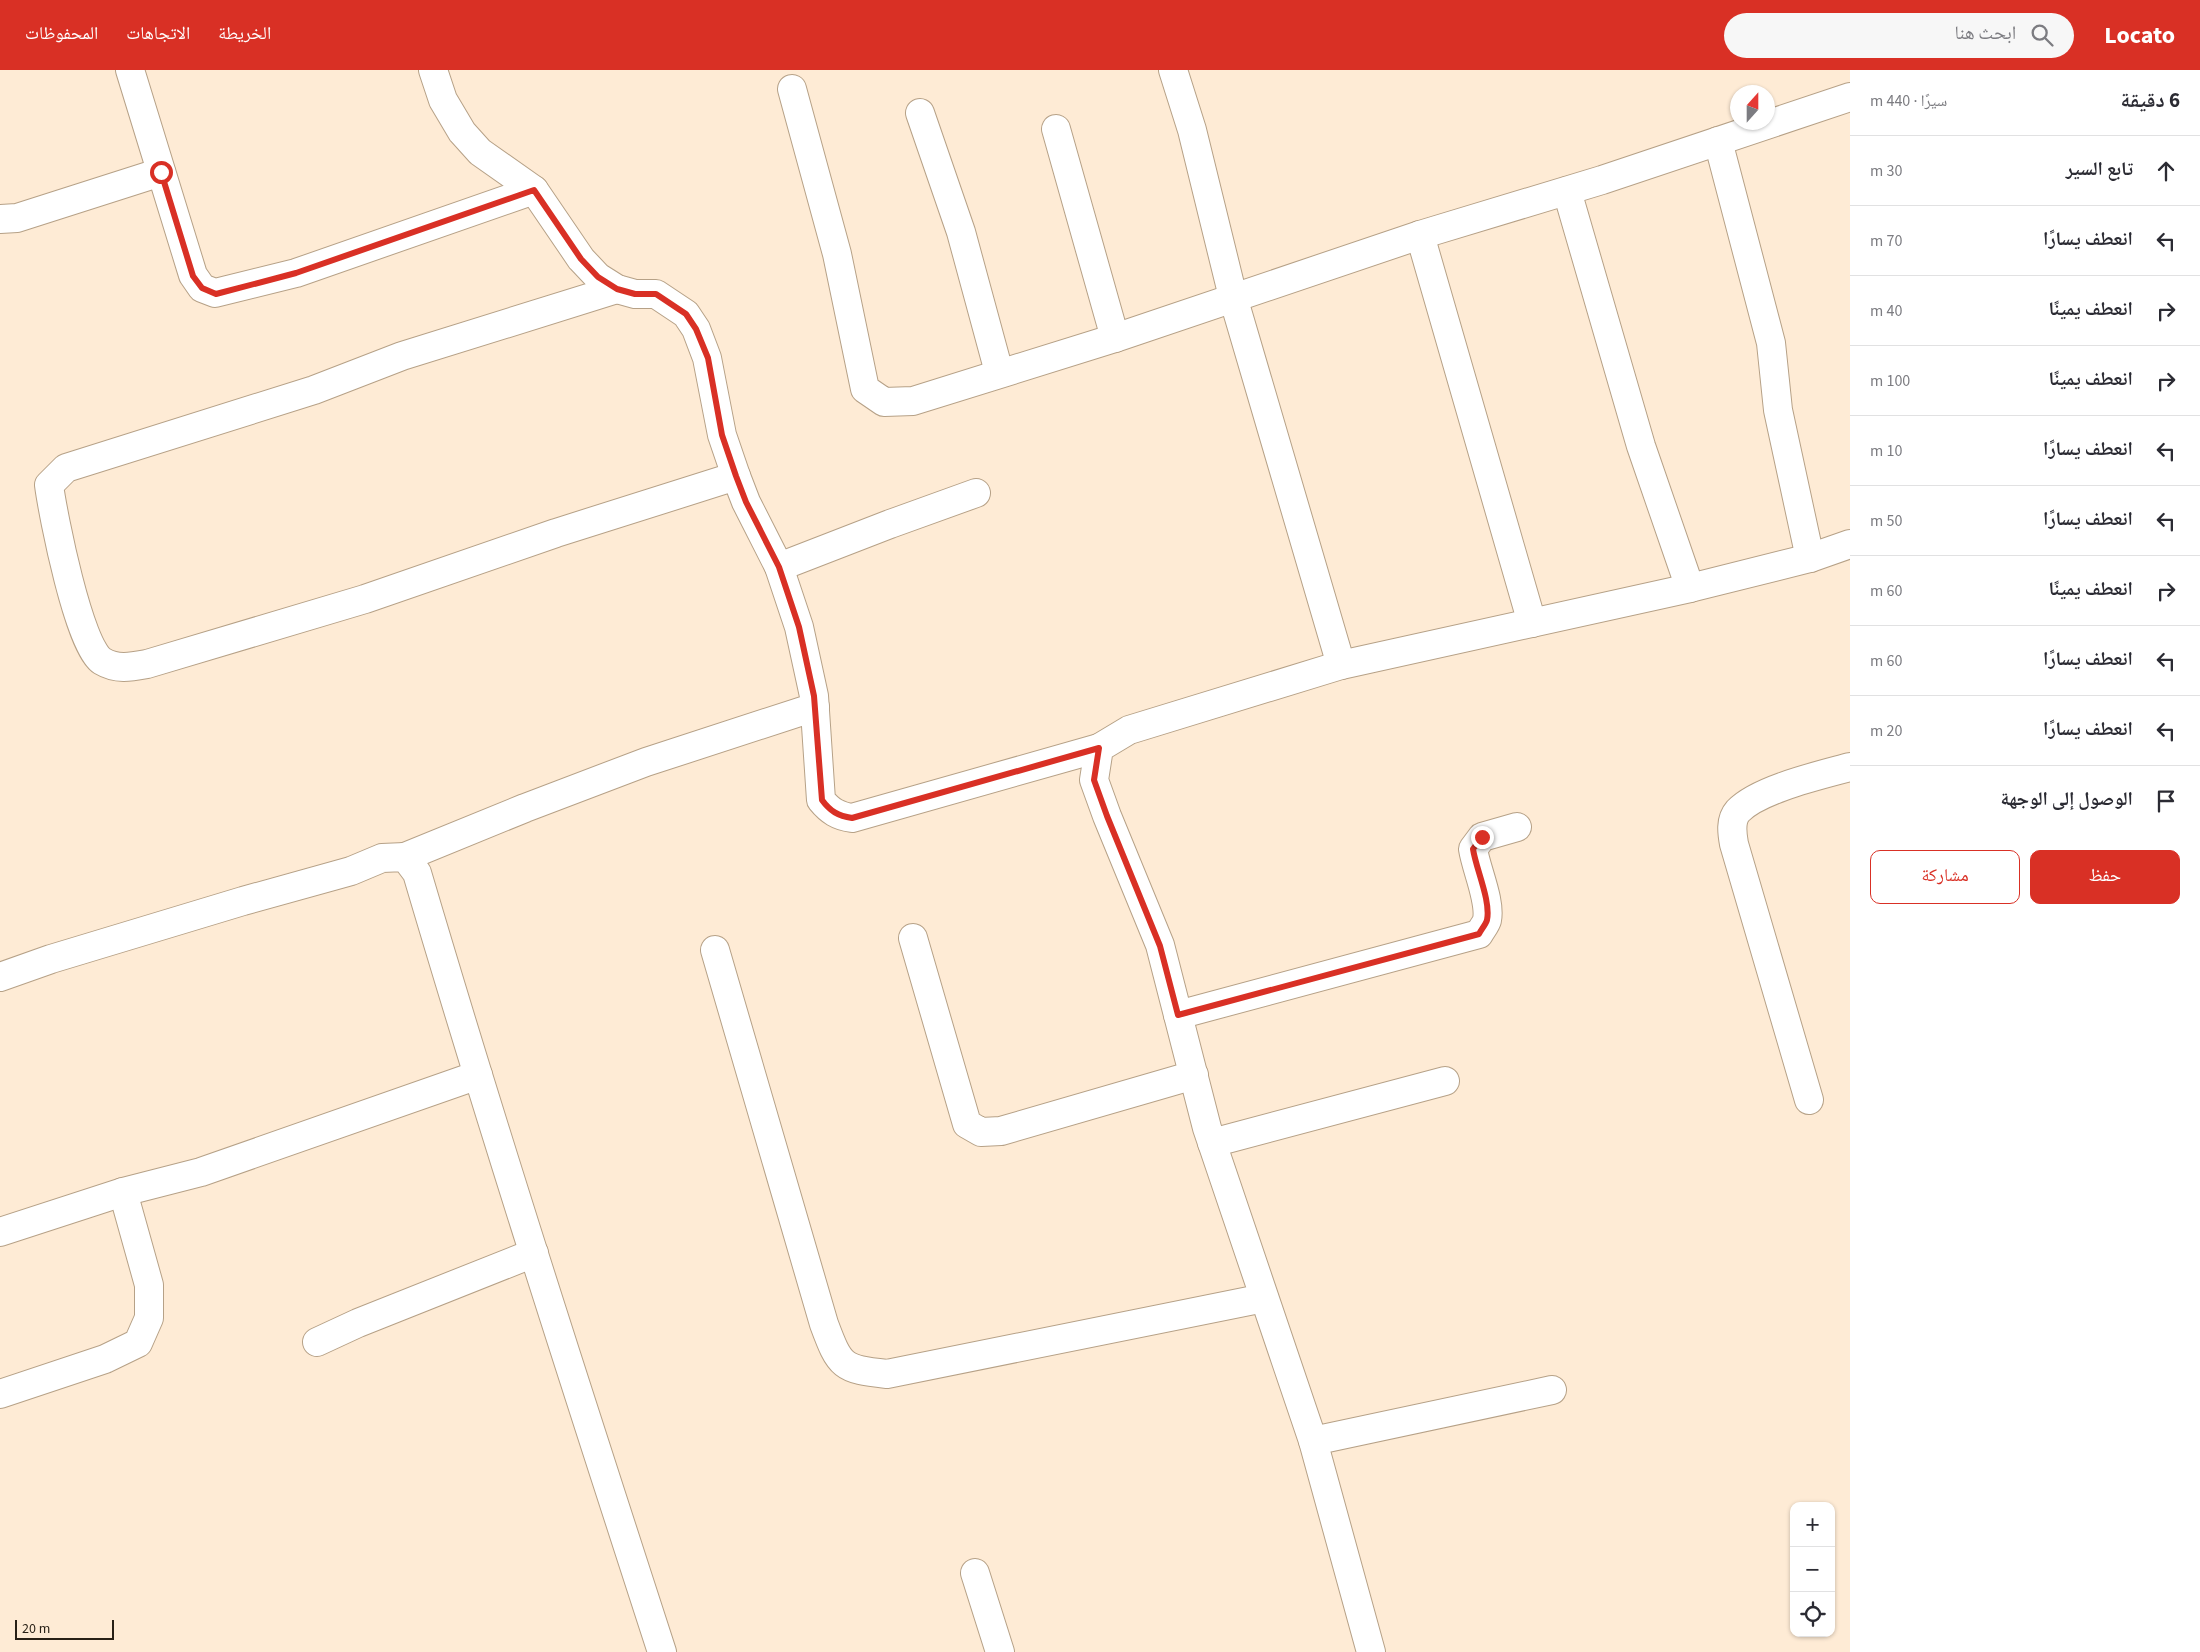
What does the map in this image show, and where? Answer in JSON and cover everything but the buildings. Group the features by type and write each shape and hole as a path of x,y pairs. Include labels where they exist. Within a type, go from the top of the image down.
{"street":[{"path":"130,70 193,276 202,288 216,294 296,273 534,190"},
{"path":"433,70 443,100 462,132 480,152 534,190 581,259 598,277 617,289 635,294 656,294 686,314 696,329 708,358 722,435 736,476 746,502 779,567 799,627 815,707 822,800 828,809 840,816 852,818 1099,748 1128,730 1341,665 1690,588 1810,558 1850,544"},
{"path":"1173,70 1192,130 1233,297 1341,665"},
{"path":"792,88 837,254 865,389 884,402 913,401 999,372 1115,338 1420,235 1567,191 1850,97"},
{"path":"920,113 961,232 999,372"},
{"path":"1056,129 1115,338"},
{"path":"1718,141 1771,343 1778,410 1810,558"},
{"path":"0,219 17,218 161,172"},
{"path":"1567,191 1641,446 1690,588"},
{"path":"1420,235 1532,624"},
{"path":"617,289 402,356 314,390 66,468 49,485 52,508 69,579 88,642 100,660 121,668 147,664 365,599 556,533 736,476"},
{"path":"779,567 976,493"},
{"path":"0,977 51,959 351,871 382,858 405,857 525,808 646,762 815,707"},
{"path":"1099,748 1094,780 1160,946 1212,1143 1313,1441 1371,1652"},
{"path":"1808,1100 1734,844 1731,827 1738,811 1754,800 1790,783 1850,767"},
{"path":"1178,1015 1479,934 1487,920 1487,903 1475,866 1473,849 1482,837 1517,827"},
{"path":"405,857 417,873 478,1075 662,1652"},
{"path":"913,938 967,1124 981,1132 1002,1131 1194,1075"},
{"path":"715,950 824,1324 835,1354 854,1370 887,1374 1264,1298"},
{"path":"0,1232 123,1192 201,1172 478,1075"},
{"path":"1212,1143 1444,1080"},
{"path":"0,1394 105,1359 138,1343 149,1318 149,1285 123,1192"},
{"path":"317,1342 358,1323 534,1253"},
{"path":"1313,1441 1552,1390"},
{"path":"975,1573 1000,1652"}],"route":[{"path":"161,172 193,276 202,288 216,294 296,273 534,190 559,224 581,259 598,277 617,289 635,294 656,294 686,314 696,329 708,358 722,435 736,476 763,539 779,567 799,627 814,696 822,800 828,809 840,816 852,818 1099,748 1094,780 1160,946 1178,1015 1479,934 1487,920 1487,903 1475,866 1473,849 1482,837"}]}
